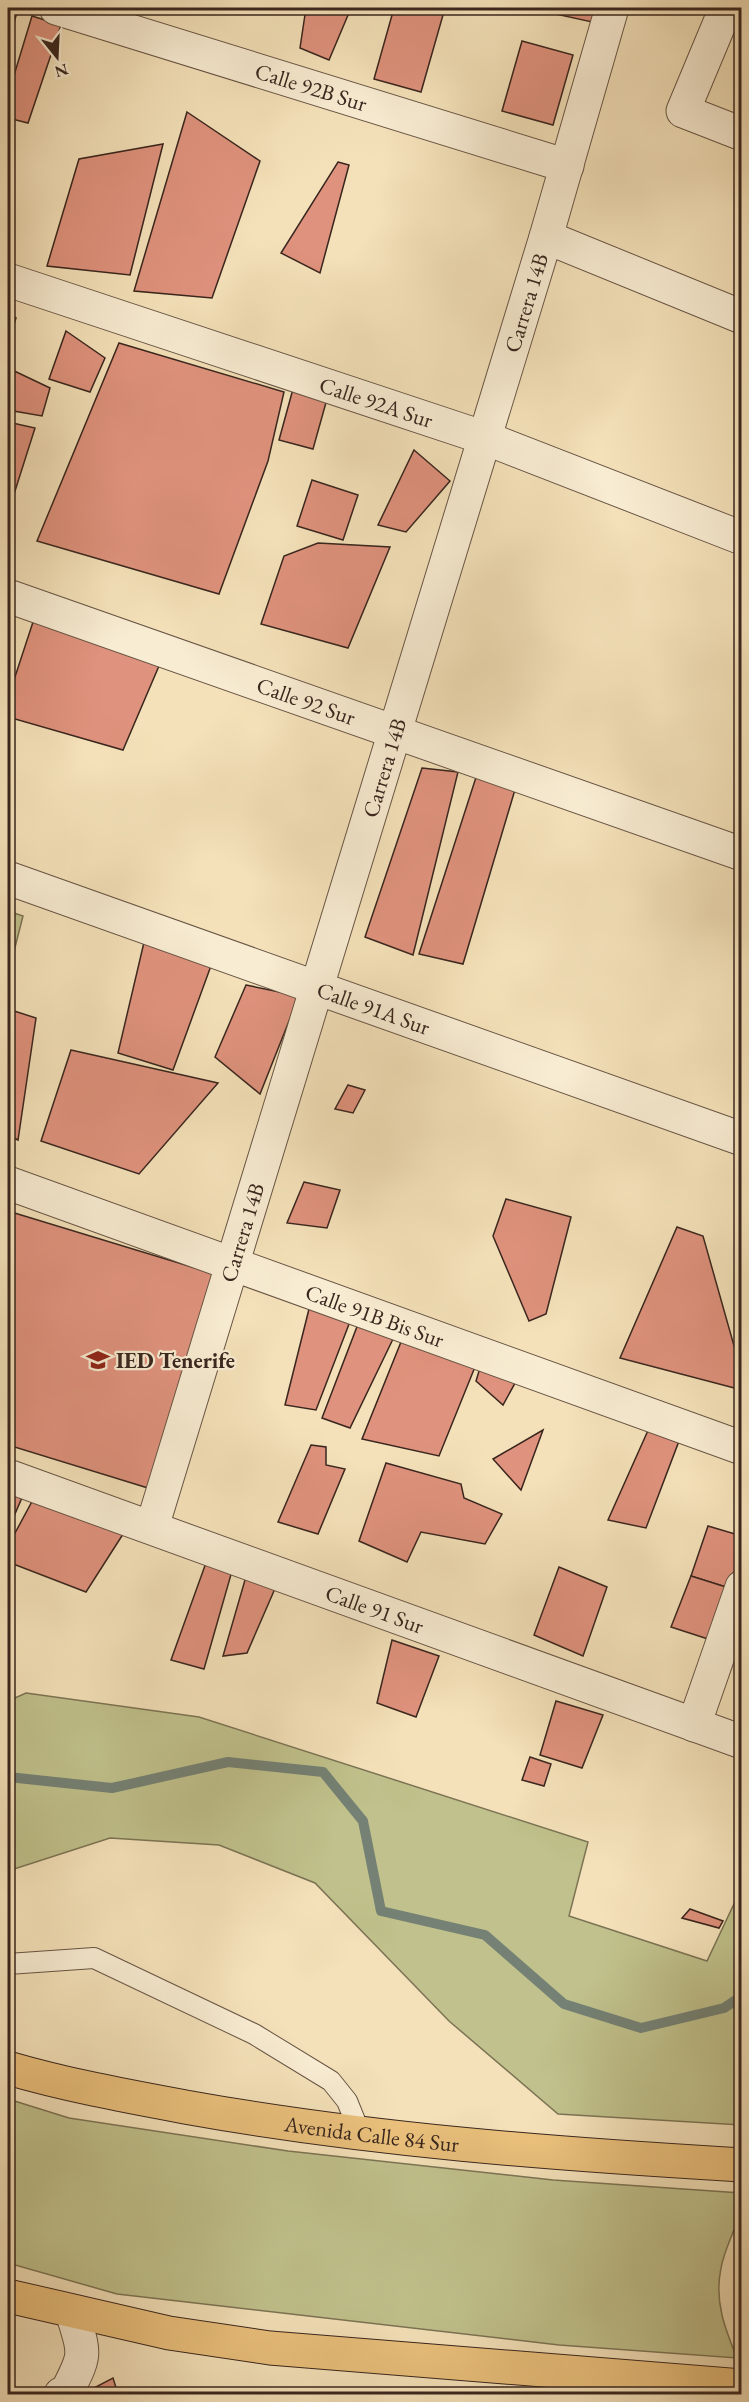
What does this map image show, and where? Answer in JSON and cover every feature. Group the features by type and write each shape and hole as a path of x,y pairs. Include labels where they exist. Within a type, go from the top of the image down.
{"highway":[{"name":"Avenida Calle 84 Sur","path":"8,2068 141,2098 243,2117 360,2133 578,2155 741,2165"},
{"path":"8,2296 169,2333 270,2348 741,2386"}],"street":[{"name":"Calle 92B Sur","path":"56,8 567,166"},
{"name":"Carrera 14B","path":"152,1527 546,237 612,8"},
{"path":"726,8 683,111 741,134"},
{"path":"546,237 741,317"},
{"name":"Calle 92A Sur","path":"8,280 484,438 741,538"},
{"name":"Calle 92 Sur","path":"8,596 741,854"},
{"name":"Calle 91A Sur","path":"8,878 741,1139"},
{"name":"Calle 91B Bis Sur","path":"8,1183 741,1448"},
{"name":"Calle 91 Sur","path":"8,1476 741,1743"},
{"path":"694,1725 741,1587"},
{"path":"61,2394 66,2393 83,2361 72,2312"}],"lane":[{"path":"8,1964 94,1958 254,2034 331,2081 347,2101 360,2133"}],"green space":[{"path":"8,911 23,916 8,975"},
{"path":"26,1693 199,1717 588,1842 569,1916 707,1961 741,1889 741,2125 558,2114 449,2021 315,1883 219,1845 110,1838 8,1871 8,1701"},
{"path":"8,2099 69,2118 288,2151 553,2180 741,2193 739,2214 723,2258 719,2280 722,2314 737,2358 559,2345 117,2294 8,2263"}],"building":[{"path":"177,8 211,8 207,14 176,10"},
{"path":"306,8 351,8 329,60 300,48"},
{"path":"394,8 445,8 421,92 374,79"},
{"path":"537,8 597,8 592,22 537,10"},
{"path":"8,9 17,12 8,45"},
{"path":"32,16 61,25 28,123 8,118 8,95"},
{"path":"522,41 573,55 553,125 502,111"},
{"path":"187,112 260,161 212,298 134,291"},
{"path":"163,144 130,275 47,266 79,159"},
{"path":"338,162 349,165 320,273 281,253"},
{"path":"8,314 16,318 8,344"},
{"path":"66,331 105,358 90,392 49,379"},
{"path":"119,343 284,392 268,461 219,594 37,541"},
{"path":"8,368 50,388 42,416 8,410"},
{"path":"293,389 327,399 313,449 279,440"},
{"path":"8,422 35,428 8,513"},
{"path":"414,450 450,481 406,532 378,525"},
{"path":"312,480 358,495 343,540 297,526"},
{"path":"318,543 390,547 348,648 261,624 284,556"},
{"path":"34,619 159,666 123,750 8,717 8,698"},
{"path":"422,768 458,772 413,955 365,937"},
{"path":"479,768 517,783 463,964 419,954"},
{"path":"145,938 212,963 173,1070 118,1053"},
{"path":"246,985 299,996 260,1094 215,1057"},
{"path":"11,1010 36,1018 18,1140 8,1135 8,1021"},
{"path":"71,1050 218,1083 139,1174 41,1141"},
{"path":"348,1085 365,1090 353,1113 335,1109"},
{"path":"304,1182 340,1190 327,1228 287,1223"},
{"path":"506,1199 571,1217 546,1314 529,1321 493,1236"},
{"name":"IED Tenerife","path":"8,1211 215,1274 148,1488 8,1445"},
{"path":"677,1227 703,1236 742,1374 742,1390 620,1358"},
{"path":"310,1305 351,1319 316,1410 285,1405"},
{"path":"358,1324 394,1337 350,1428 322,1418"},
{"path":"403,1337 475,1367 439,1456 362,1439"},
{"path":"483,1358 520,1374 503,1405 476,1381"},
{"path":"650,1426 679,1441 646,1528 608,1520"},
{"path":"543,1430 521,1490 493,1459"},
{"path":"311,1445 326,1447 326,1465 345,1469 318,1534 278,1522"},
{"path":"386,1463 461,1484 464,1498 502,1514 485,1544 421,1532 407,1562 359,1541"},
{"path":"8,1485 24,1493 8,1530"},
{"path":"35,1496 125,1531 86,1592 8,1562 8,1546"},
{"path":"708,1526 742,1536 742,1557 732,1589 691,1576"},
{"path":"207,1560 232,1571 204,1669 171,1660"},
{"path":"559,1567 607,1587 583,1656 534,1635"},
{"path":"247,1573 277,1584 247,1653 223,1656"},
{"path":"691,1576 726,1587 708,1639 671,1627"},
{"path":"392,1640 439,1656 416,1717 377,1703"},
{"path":"556,1701 603,1715 582,1768 540,1755"},
{"path":"530,1757 551,1764 544,1786 522,1780"},
{"path":"690,1909 723,1921 719,1928 682,1918"},
{"path":"113,2378 118,2394 87,2394 86,2392"}],"waterway":[{"path":"8,1777 112,1788 228,1762 323,1772 363,1821 381,1911 485,1935 564,2004 641,2028 724,2008 742,1996"}],"place":[{"name":"IED Tenerife","path":"98,1360"}]}
